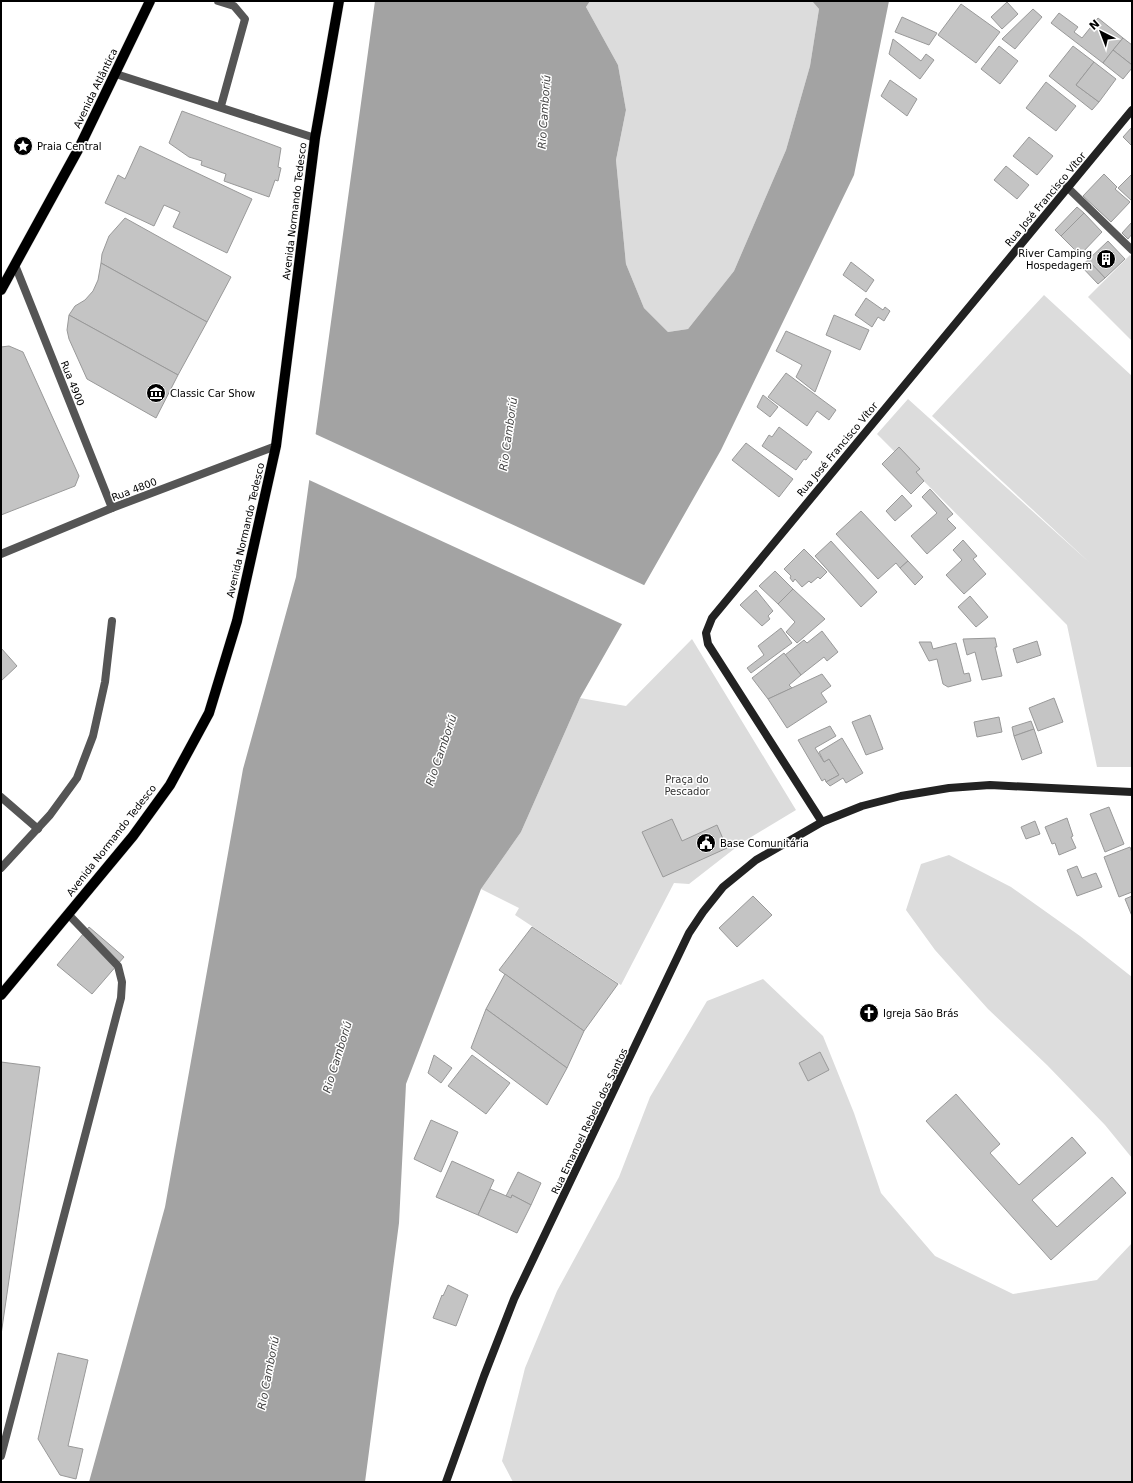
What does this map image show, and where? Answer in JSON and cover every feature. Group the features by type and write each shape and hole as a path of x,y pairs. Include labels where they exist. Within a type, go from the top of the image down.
{"main road":[{"name":"Avenida Atlântica","path":"1,290 79,148 150,1"},
{"name":"Avenida Normando Tedesco","path":"1,995 132,836 170,785 209,713 237,621 276,446 315,138 339,1"},
{"name":"Rua José Francisco Vítor","path":"822,822 708,644 706,633 712,618 1132,110"},
{"name":"Rua Emanoel Rebelo dos Santos","path":"446,1482 484,1376 514,1299 689,933 703,912 723,887 747,867 768,853 822,822 862,806 901,796 948,788 990,785 1132,792"}],"street":[{"path":"218,1 234,6 245,19 221,106"},
{"path":"116,74 221,106 315,138"},
{"path":"1068,187 1132,250"},
{"name":"Rua 4900","path":"15,265 112,508"},
{"name":"Rua 4800","path":"1,554 112,508 276,446"},
{"path":"1,868 50,815 77,778 93,736 105,682 112,621"},
{"path":"1,797 38,828"},
{"path":"1,1456 121,998 122,982 118,966 68,914"}],"green space":[{"path":"590,1 812,1 819,9 810,66 786,150 734,271 688,329 668,332 644,308 626,264 616,160 626,110 618,65 586,7"},
{"path":"1130,255 1132,257 1132,341 1088,297"},
{"path":"1044,295 1132,376 1132,591 1130,593 1132,592 1132,767 1097,767 1067,625 877,434 908,399 1090,563 932,416"},
{"name":"Praça do Pescador","path":"692,639 796,810 743,842 689,884 674,883 621,985 515,915 519,908 481,889 521,832 580,698 626,706"},
{"path":"949,855 1011,887 1080,936 1132,977 1132,1158 1105,1125 1047,1065 988,1009 935,950 906,910 921,864"},
{"path":"763,979 823,1036 854,1113 881,1193 935,1256 1013,1294 1097,1280 1132,1243 1132,1482 513,1482 502,1461 525,1368 557,1291 619,1177 650,1097 707,1001"}],"water":[{"name":"Rio Camboriú","path":"375,1 590,1 586,7 618,65 626,110 616,160 626,264 644,308 668,332 688,329 734,271 786,150 810,66 819,9 812,1 889,1 854,175 721,450 580,698 521,832 481,889 406,1084 399,1223 365,1482 89,1482 165,1207 243,769 296,577"}],"pier":[{"path":"313,433 646,586 624,625 307,479"}],"building":[{"path":"1007,2 1018,14 1002,29 991,17"},
{"path":"961,4 1000,32 976,63 938,35"},
{"path":"1033,9 1042,17 1015,49 1002,39"},
{"path":"1059,13 1078,27 1074,32 1082,38 1098,18 1123,38 1103,63 1051,23"},
{"path":"902,17 937,33 929,45 895,32"},
{"path":"1123,38 1132,45 1132,65 1113,50"},
{"path":"893,39 921,61 926,54 934,60 920,79 889,54"},
{"path":"999,46 1018,61 1000,84 981,69"},
{"path":"1073,46 1094,62 1076,85 1099,102 1092,110 1049,76"},
{"path":"1113,50 1132,65 1132,68 1123,79 1103,63"},
{"path":"1094,62 1116,79 1099,102 1076,85"},
{"path":"890,80 917,99 907,116 881,96"},
{"path":"1046,82 1076,106 1056,131 1026,108"},
{"path":"182,111 281,148 278,167 281,168 278,181 275,180 269,197 224,181 226,174 201,165 202,161 189,157 169,143"},
{"path":"1132,127 1132,146 1123,137"},
{"path":"1029,137 1053,156 1037,175 1013,156"},
{"path":"140,146 252,199 227,253 173,227 180,212 164,205 154,226 105,203 118,175 125,179"},
{"path":"1006,166 1029,185 1017,199 994,180"},
{"path":"1104,174 1117,187 1115,189 1130,202 1111,222 1083,196"},
{"path":"1132,174 1132,201 1118,188"},
{"path":"1077,207 1084,213 1061,236 1055,230"},
{"path":"1084,213 1102,232 1080,255 1061,236"},
{"path":"125,218 231,277 207,322 101,263 102,254 109,236"},
{"path":"1132,222 1132,234 1128,239 1122,233"},
{"name":"River Camping Hospedagem","path":"1108,241 1125,259 1105,278 1088,260"},
{"path":"1088,260 1105,278 1098,284 1081,266"},
{"path":"851,262 874,280 866,292 843,275"},
{"path":"101,263 207,322 178,375 69,315 75,306 85,300 93,291 98,280"},
{"path":"866,298 883,310 885,307 890,311 884,321 878,317 872,327 855,315"},
{"path":"69,315 178,375 156,418 87,379 69,339 67,330"},
{"path":"834,315 869,330 860,350 826,335"},
{"path":"786,331 831,351 815,392 796,377 802,365 776,351"},
{"path":"9,346 23,352 79,476 75,486 1,515 1,347"},
{"path":"786,373 836,410 829,420 817,411 807,426 768,397"},
{"path":"763,395 778,407 770,417 757,407"},
{"path":"779,427 812,452 806,460 804,459 796,470 762,446 769,435 772,437"},
{"path":"746,443 793,479 779,497 732,460"},
{"path":"899,447 920,469 916,472 924,481 911,494 882,464"},
{"path":"930,489 953,514 947,519 956,528 927,554 911,536 937,513 922,497"},
{"path":"902,495 912,506 895,521 886,511"},
{"path":"861,511 908,561 900,568 896,563 878,579 836,534"},
{"path":"963,540 977,556 973,559 986,574 964,594 946,575 962,560 953,550"},
{"path":"831,541 877,592 861,607 815,556"},
{"path":"804,549 827,572 820,579 818,577 811,583 809,581 802,587 795,579 793,582 790,578 791,576 784,569"},
{"path":"908,561 923,577 915,585 900,568"},
{"path":"775,571 793,589 778,604 759,586"},
{"path":"793,589 825,619 797,643 786,632 795,622 778,604"},
{"path":"756,590 773,611 768,616 770,619 762,626 740,605"},
{"path":"970,596 988,617 976,627 958,607"},
{"path":"781,628 792,643 751,673 747,668 764,655 758,646"},
{"path":"822,631 838,652 827,661 824,657 801,675 785,655 804,640 807,643"},
{"path":"995,638 997,647 995,647 1002,676 982,680 975,652 967,655 963,639"},
{"path":"1037,641 1041,655 1017,663 1013,649"},
{"path":"919,642 931,642 933,649 956,643 964,674 969,673 971,681 948,687 943,684 937,659 929,661"},
{"path":"1,648 17,666 1,681"},
{"path":"784,653 801,675 789,685 792,688 768,699 752,678"},
{"path":"822,674 831,686 821,693 827,702 787,728 768,699"},
{"path":"1054,698 1063,722 1038,731 1029,708"},
{"path":"870,715 883,749 866,755 852,722"},
{"path":"999,717 1002,732 977,737 974,722"},
{"path":"1031,721 1034,729 1014,736 1012,727"},
{"path":"830,726 836,736 815,748 824,762 829,759 839,775 826,782 825,779 822,781 798,740"},
{"path":"1034,729 1042,753 1022,760 1014,736"},
{"path":"842,738 863,773 846,783 843,778 830,786 826,782 839,775 829,759 824,762 819,752"},
{"path":"1109,807 1124,844 1105,852 1090,814"},
{"path":"1067,818 1073,836 1071,837 1076,848 1059,855 1055,843 1052,844 1045,827"},
{"path":"672,819 682,841 717,825 727,848 663,877 642,832"},
{"path":"1035,821 1040,834 1026,839 1021,827"},
{"path":"1130,847 1132,853 1132,892 1119,897 1104,857"},
{"path":"1077,866 1082,878 1096,873 1102,887 1077,896 1067,870"},
{"path":"753,896 772,915 737,947 719,928"},
{"path":"1132,896 1132,916 1125,899"},
{"path":"89,927 124,957 92,994 57,965"},
{"path":"532,927 618,984 584,1031 499,970"},
{"path":"505,974 584,1031 567,1068 486,1009"},
{"path":"486,1009 567,1068 547,1105 471,1048"},
{"path":"820,1052 829,1070 808,1081 799,1063"},
{"path":"434,1055 452,1068 441,1083 428,1073"},
{"path":"472,1055 510,1083 486,1114 448,1086"},
{"path":"1,1062 40,1067 1,1335"},
{"path":"956,1094 1000,1144 990,1153 1019,1185 1072,1137 1086,1153 1032,1200 1057,1227 1112,1177 1126,1193 1051,1260 926,1121"},
{"path":"431,1120 458,1132 441,1172 414,1159"},
{"path":"452,1161 494,1180 478,1215 436,1197"},
{"path":"518,1172 541,1183 531,1205 512,1195 511,1198 506,1196"},
{"path":"490,1189 511,1198 512,1195 531,1205 517,1233 478,1215"},
{"path":"448,1285 468,1295 456,1326 433,1318 442,1295 443,1296"},
{"path":"58,1353 88,1360 68,1446 83,1449 76,1479 60,1475 38,1439"}],"place":[{"name":"Praia Central","path":"23,146"},
{"name":"River Camping Hospedagem","path":"1106,259"},
{"name":"Classic Car Show","path":"156,393"},
{"name":"Base Comunitária","path":"706,843"},
{"name":"Igreja São Brás","path":"869,1013"}]}
